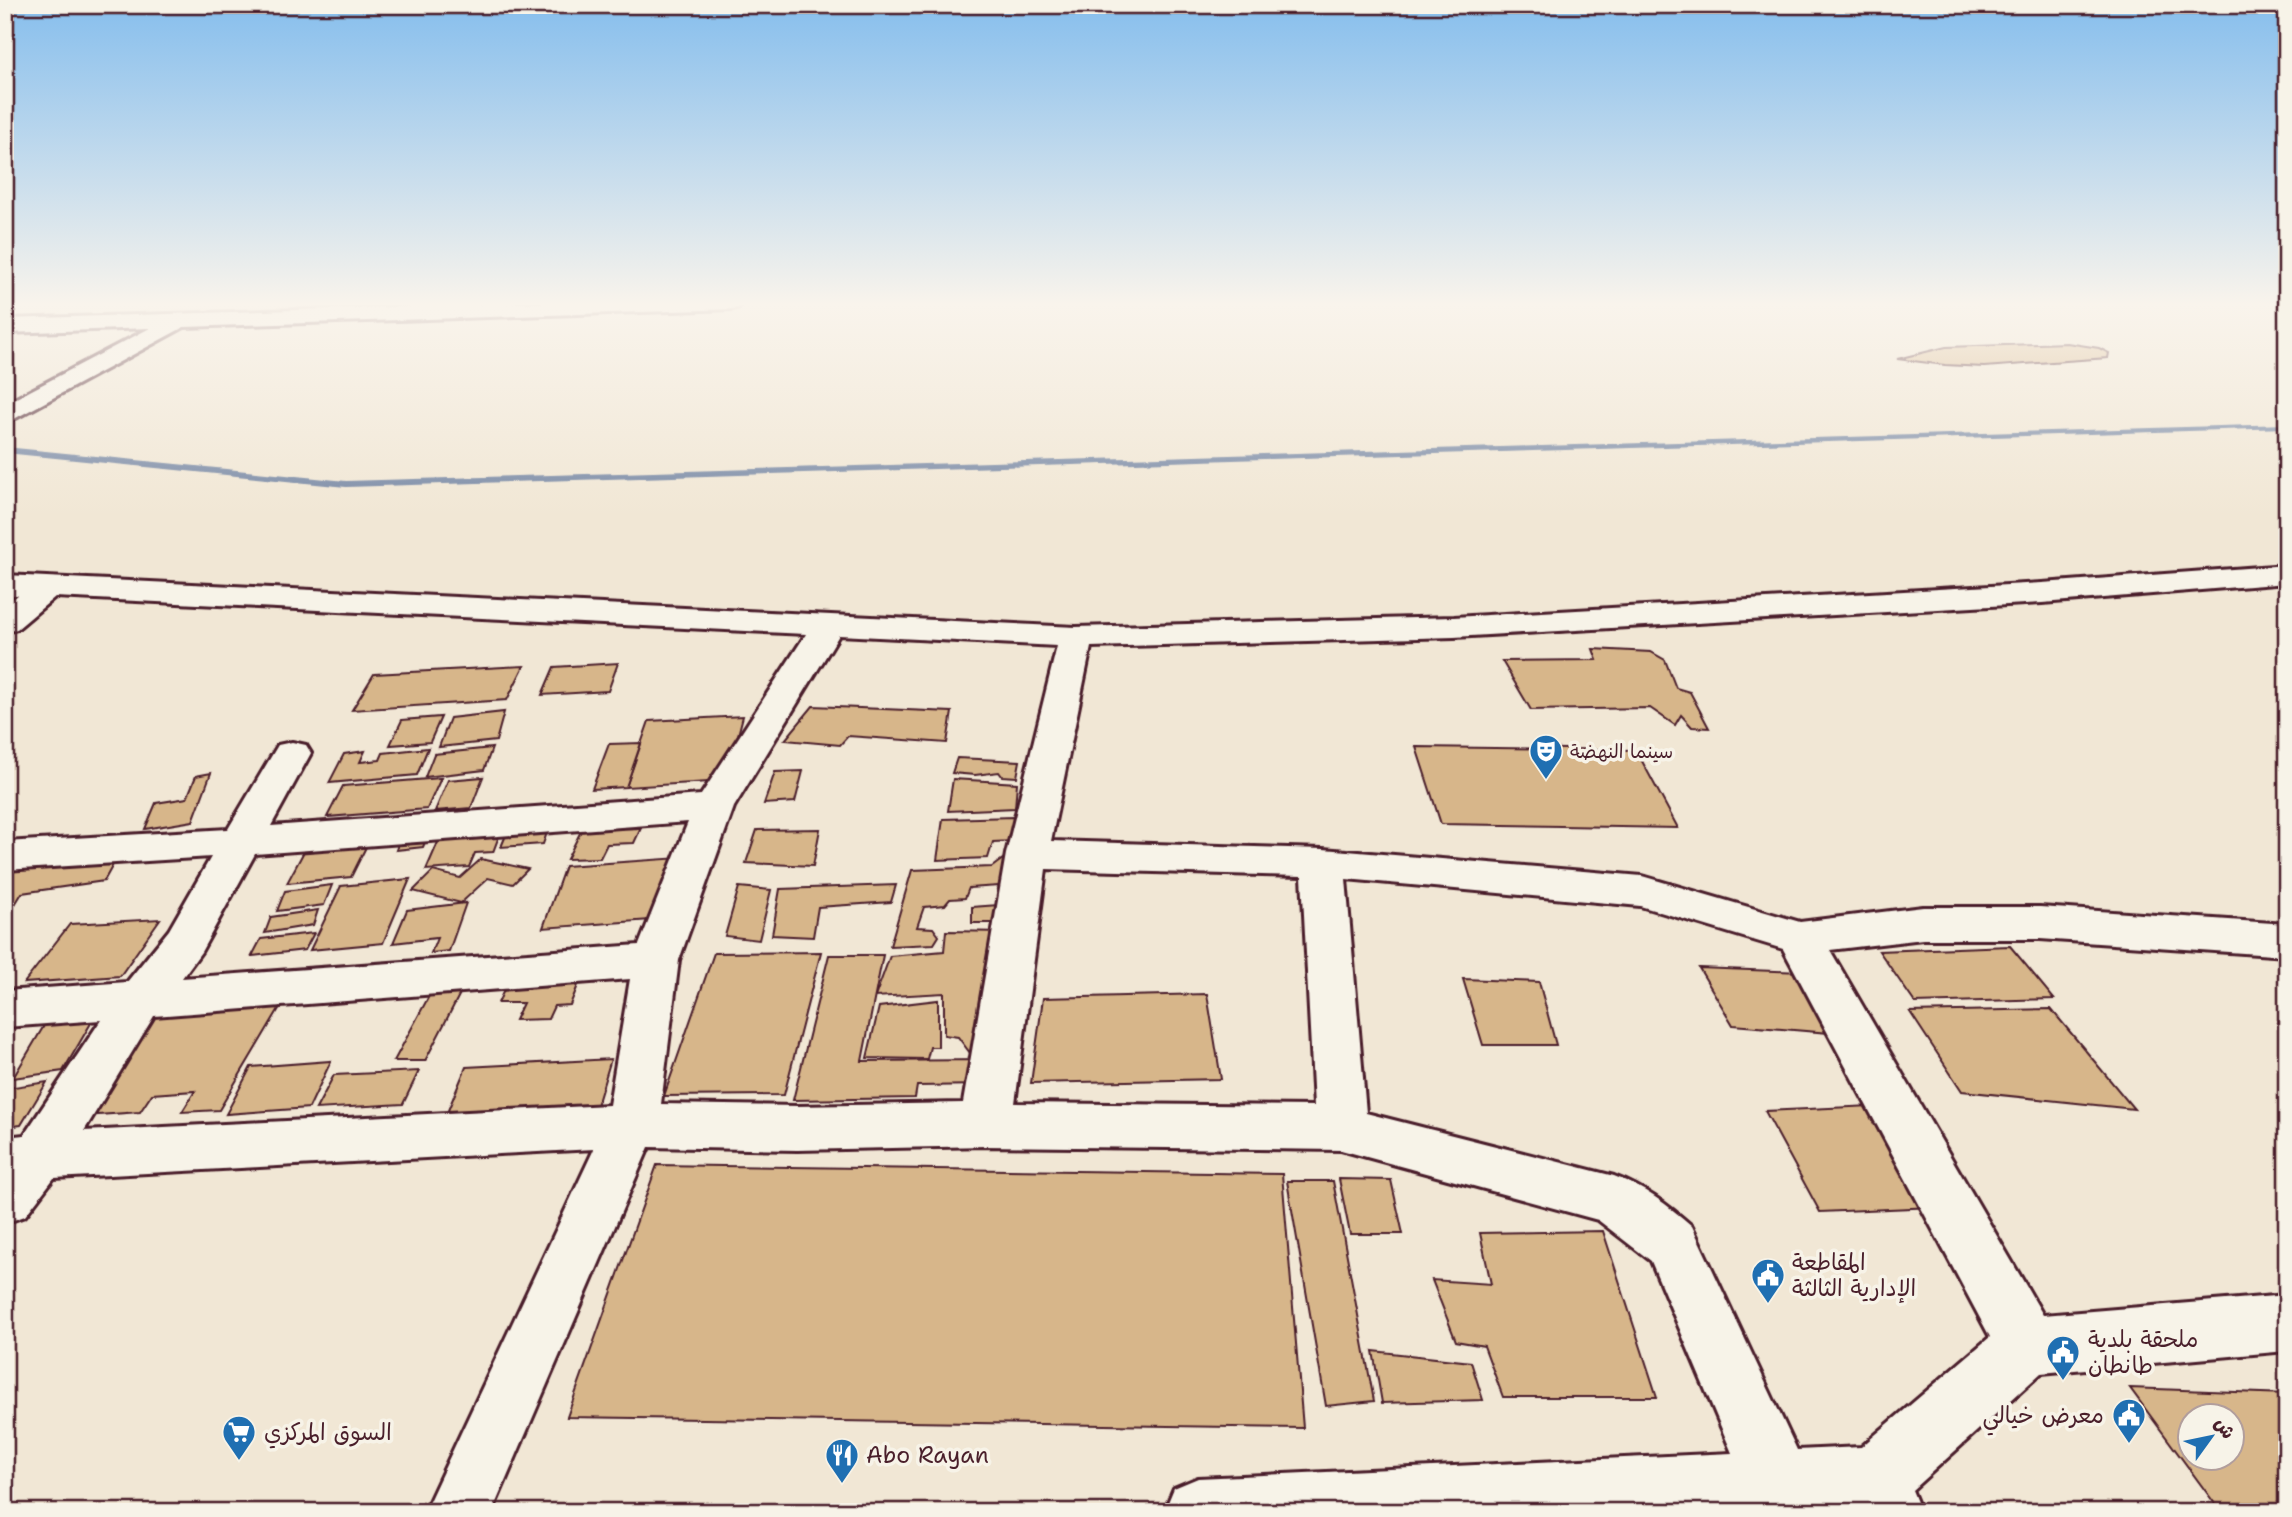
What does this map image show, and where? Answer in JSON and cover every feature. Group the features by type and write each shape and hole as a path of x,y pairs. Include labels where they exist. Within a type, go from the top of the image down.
{"street":[{"path":"5,414 81,374"},
{"path":"5,585 1076,637 1454,627 2042,593 2287,574"},
{"path":"5,622 46,587"},
{"path":"458,1512 632,1125 656,960 714,807 828,626"},
{"path":"986,1124 1027,854 1076,637"},
{"path":"5,1199 23,1158 185,941 292,753"},
{"path":"5,856 240,842 714,807"},
{"path":"1027,854 1323,863 1642,891 1800,938 1923,923 2040,923 2287,940"},
{"path":"1323,863 1341,1128"},
{"path":"1800,938 2027,1345"},
{"path":"5,1009 656,960"},
{"path":"23,1158 632,1125 797,1128 986,1124 1341,1128 1614,1200 1648,1223 1672,1244 1778,1483"},
{"path":"1198,1512 1778,1483 1881,1496 2027,1345 2287,1323"}],"building":[{"path":"1593,649 1651,652 1665,660 1676,688 1690,692 1709,728 1692,727 1681,715 1675,725 1650,708 1531,710 1502,661 1597,660"},
{"path":"618,663 608,691 542,695 554,667"},
{"path":"524,666 507,700 352,710 374,674"},
{"path":"813,706 952,712 947,743 848,736 840,745 785,740"},
{"path":"504,712 496,741 439,747 450,718"},
{"path":"743,716 726,781 626,787 649,721"},
{"path":"441,717 430,742 390,745 402,720"},
{"path":"641,743 626,787 592,789 609,744"},
{"path":"1416,747 1636,750 1678,828 1441,824"},
{"path":"428,748 417,775 329,783 344,754 365,751 360,762 380,760 383,753"},
{"path":"492,748 484,770 425,777 434,754"},
{"path":"957,758 1020,761 1017,777 1002,776 999,772 975,775 952,773"},
{"path":"803,771 795,802 764,804 775,772"},
{"path":"211,773 193,821 145,829 156,803 187,798 196,776"},
{"path":"483,777 471,808 435,811 448,780"},
{"path":"441,778 427,809 327,817 343,786"},
{"path":"953,779 1017,783 1015,808 948,811"},
{"path":"1013,817 1014,841 993,842 988,858 937,860 943,819"},
{"path":"550,824 543,844 501,847 509,828"},
{"path":"641,828 634,843 607,844 600,858 567,859 582,829"},
{"path":"820,829 813,866 746,863 757,830"},
{"path":"429,833 423,847 396,850 401,836"},
{"path":"442,833 499,836 493,852 475,853 469,867 426,870"},
{"path":"370,839 351,877 287,883 308,844"},
{"path":"1012,852 1006,892 999,886 969,888 965,898 950,899 945,905 924,907 917,927 933,928 939,936 934,944 890,946 912,870 992,867"},
{"path":"119,854 104,881 22,893 14,906 5,907 5,870"},
{"path":"680,858 664,919 543,928 565,866"},
{"path":"481,859 528,869 513,884 488,878 461,903 413,891 433,871 460,878"},
{"path":"410,879 383,943 310,950 341,886"},
{"path":"332,885 324,905 277,911 285,891"},
{"path":"896,885 891,902 818,907 813,937 772,935 780,889"},
{"path":"739,887 771,890 759,940 725,936"},
{"path":"466,903 449,951 431,953 437,938 393,943 407,910"},
{"path":"1012,904 1009,923 972,923 972,907"},
{"path":"318,910 313,925 265,933 271,917"},
{"path":"160,919 120,976 24,983 70,924"},
{"path":"946,931 1007,932 989,1053 970,1053 958,1037 944,1035 944,993 875,997 890,956 944,951"},
{"path":"314,933 305,950 252,956 261,939"},
{"path":"2010,946 2054,999 1915,1003 1879,951"},
{"path":"821,952 784,1095 664,1096 714,953"},
{"path":"829,955 883,955 862,1061 987,1060 984,1085 917,1086 915,1098 793,1100"},
{"path":"1699,968 1802,972 1830,1033 1733,1025"},
{"path":"583,973 570,1005 554,1006 548,1019 515,1020 523,1003 498,1003 511,975"},
{"path":"1463,979 1539,982 1556,1045 1483,1045"},
{"path":"466,982 425,1061 394,1061 436,983"},
{"path":"1207,994 1221,1079 1031,1083 1043,998"},
{"path":"938,1000 938,1047 930,1047 927,1059 867,1058 879,1007"},
{"path":"283,1002 219,1110 182,1112 195,1091 152,1094 140,1112 83,1116 156,1009"},
{"path":"2051,1009 2134,1109 1962,1091 1910,1012"},
{"path":"94,1018 63,1071 13,1078 45,1024"},
{"path":"611,1059 595,1112 444,1120 466,1067"},
{"path":"331,1061 309,1108 226,1114 251,1067"},
{"path":"419,1071 403,1104 316,1109 334,1075"},
{"path":"47,1082 21,1125 5,1127 7,1088"},
{"path":"1872,1106 1934,1207 1820,1212 1765,1111"},
{"path":"657,1165 1282,1174 1303,1428 567,1417"},
{"path":"1339,1179 1391,1180 1403,1234 1350,1234"},
{"path":"1287,1181 1333,1181 1374,1401 1326,1406"},
{"path":"1603,1231 1657,1397 1503,1397 1484,1346 1456,1341 1432,1280 1491,1284 1480,1233"},
{"path":"1373,1351 1471,1362 1483,1400 1382,1403"},
{"path":"2130,1388 2287,1394 2287,1512 2221,1512 2192,1472 2246,1472 2246,1402 2176,1402 2176,1451"}],"waterway":[{"path":"5,450 346,484 2287,426"}],"place":[{"name":"سينما النهضة","path":"1546,781"},
{"name":"المقاطعة الإدارية الثالثة","path":"1768,1305"},
{"name":"ملحقة بلدية طانطان","path":"2063,1382"},
{"name":"معرض خيالي","path":"2129,1445"},
{"name":"السوق المركزي","path":"239,1462"},
{"name":"Abo Rayan","path":"842,1485"}]}
